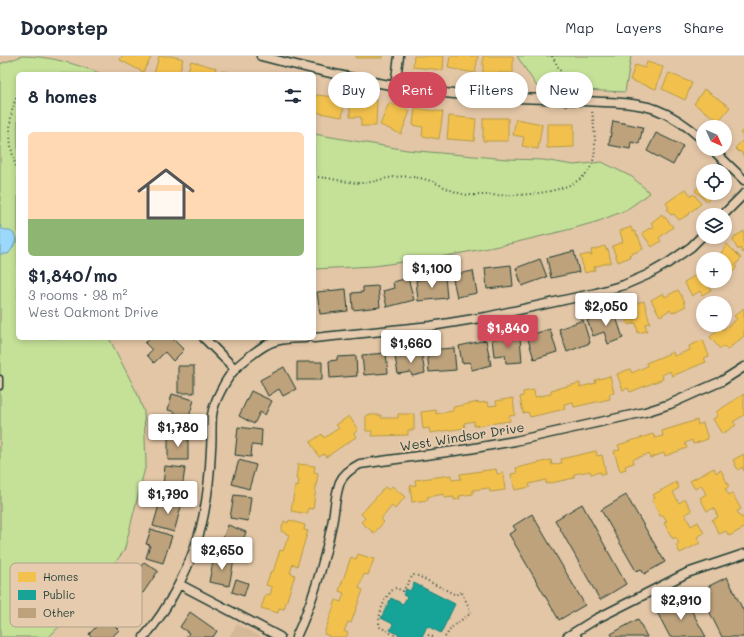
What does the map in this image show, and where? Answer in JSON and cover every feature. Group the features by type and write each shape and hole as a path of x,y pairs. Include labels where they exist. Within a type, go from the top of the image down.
{"street":[{"path":"261,56 313,70 388,85"},
{"path":"397,72 399,56"},
{"path":"447,93 536,98"},
{"path":"593,101 622,103 654,109 674,118 696,134"},
{"path":"719,156 744,180"},
{"path":"730,208 744,194"},
{"path":"316,338 431,326 486,317 596,294 624,285 658,269 696,241"},
{"path":"206,340 235,368"},
{"path":"144,637 154,626 178,584 191,558 201,527 207,494 212,414 219,393 235,368 266,344 283,340"},
{"name":"West Windsor Drive","path":"296,637 310,606 319,578 333,522 337,493 341,480 349,470 360,464 469,449 523,439 645,412 722,381 744,367"},
{"path":"568,637 578,634 596,619 687,572 744,554"},
{"path":"178,584 280,637"}],"lane":[{"path":"0,378 0,387"}],"path":[{"path":"552,56 561,72"},
{"path":"16,98 12,108 10,139 12,154 16,165"},
{"path":"316,177 329,177 362,183 390,177 420,178 435,182 460,194 468,195 533,195 553,190 572,184 589,170 594,159 595,152 591,108"},
{"path":"398,637 380,627 378,620 379,614 390,591 396,588 402,590 410,578 413,575 416,575 456,595 461,591 466,601 470,614 452,626 445,637"},
{"path":"428,635 432,637"}],"shaded area":[{"path":"237,624 262,637 229,637"}],"green space":[{"path":"22,56 32,56 63,61 96,72 16,72 16,340 110,340 137,393 144,412 146,464 124,551 114,563 10,563 10,627 59,627 49,637 0,637 0,64"},
{"path":"517,56 631,56 625,92 593,91 593,72 536,72 536,85"},
{"path":"316,134 407,150 507,159 543,160 574,165 602,162 632,177 650,193 626,210 599,221 571,229 509,244 446,256 374,266 316,269"}],"water":[{"path":"0,225 2,229 8,230 14,234 16,239 8,254 0,254"}],"building: Homes":[{"path":"122,56 152,56 143,72 120,60"},
{"path":"159,56 171,56 183,59 180,72 155,72"},
{"path":"356,56 382,56 382,58 356,58"},
{"path":"414,56 444,56 443,70 413,67"},
{"path":"450,56 478,56 475,72 448,68"},
{"path":"483,56 513,56 513,72 483,72"},
{"path":"191,61 216,68 215,72 188,72"},
{"path":"647,62 663,67 656,89 630,80 635,65 645,68"},
{"path":"669,73 692,83 685,100 662,89"},
{"path":"704,89 730,107 720,120 718,120 694,104"},
{"path":"316,95 328,96 328,108 343,108 342,117 316,112"},
{"path":"388,105 388,108 402,108 410,111 401,134 380,125"},
{"path":"350,108 377,108 376,126 361,126 361,117 350,117"},
{"path":"415,108 443,112 439,139 422,136 423,127 413,125"},
{"path":"449,116 476,119 474,141 447,139"},
{"path":"483,118 508,118 508,141 483,141"},
{"path":"516,119 542,124 538,149 522,146 524,137 513,135"},
{"path":"547,124 574,124 574,147 547,148"},
{"path":"744,129 744,139 740,133"},
{"path":"744,139 744,157 740,151 739,152 735,148"},
{"path":"686,189 691,196 694,194 696,200 698,200 701,204 689,213 690,214 679,220 674,214 671,215 667,209 669,208 666,203"},
{"path":"662,214 673,227 659,238 661,241 652,247 642,233 654,227 651,223"},
{"path":"631,227 633,232 635,231 638,236 643,249 618,262 612,246 623,242 620,231"},
{"path":"744,231 743,253 740,248 738,250 733,238"},
{"path":"727,244 741,258 735,266 737,267 732,273 732,252 722,252"},
{"path":"605,246 606,250 608,249 611,262 594,267 595,270 585,273 580,256 592,255 591,250"},
{"path":"696,275 696,288 710,288 711,290 702,295 700,291 692,296 684,282"},
{"path":"678,290 686,306 672,313 670,310 660,316 651,300 663,293 665,297"},
{"path":"644,301 650,323 645,324 647,331 638,333 636,323 628,325 623,307"},
{"path":"744,308 744,336 727,350 724,346 720,349 710,337 716,332 732,332 732,323 737,319 734,316"},
{"path":"703,340 709,356 704,358 706,362 672,376 670,371 662,375 663,379 630,392 628,388 623,390 617,374 630,369 632,373 647,366 646,363 673,352 674,356 690,350 689,346"},
{"path":"610,376 614,393 609,394 610,399 574,407 573,402 564,404 565,409 530,417 528,412 523,413 520,397 523,396 523,392 534,390 535,397 551,394 551,390 580,383 580,387 596,383 595,380"},
{"path":"744,394 744,415 733,422 736,425 722,434 713,419 718,416 716,412"},
{"path":"513,398 515,415 509,416 510,421 474,426 474,421 464,423 465,428 430,433 429,428 423,429 421,412 436,410 436,414 453,411 453,407 479,402 488,402 489,406 497,405 496,401"},
{"path":"398,414 414,414 414,430 408,430 408,435 372,436 372,431 366,431 366,415 381,415 381,418 398,418"},
{"path":"349,416 358,430 354,433 356,437 326,457 324,454 319,457 310,442 322,434 324,438 339,428 336,425"},
{"path":"697,420 698,425 703,423 708,439 693,444 692,440 685,443 687,448 665,456 664,453 650,458 649,454 633,459 634,463 625,466 626,469 620,471 614,451 620,450 618,445 653,434 655,438 663,436 662,431"},
{"path":"596,451 597,456 602,455 606,474 601,475 601,472 591,474 590,471 574,474 574,478 546,484 546,480 529,484 530,487 515,490 511,474 517,473 516,468 551,460 552,465 562,463 561,459"},
{"path":"744,454 744,471 742,467 738,470 733,460"},
{"path":"298,464 315,466 314,472 318,473 313,509 308,508 308,514 291,511 295,486 298,487 299,480 296,479"},
{"path":"714,468 716,473 721,470 729,487 725,489 729,495 732,493 741,509 737,511 741,518 744,516 744,528 729,536 726,531 719,534 712,520 718,517 714,508 707,511 700,498 706,494 701,485 695,489 690,481"},
{"path":"496,469 497,474 503,473 505,490 490,492 489,488 473,490 473,494 459,496 460,499 454,500 454,497 444,498 444,494 427,497 428,500 412,502 410,486 416,485 415,480 451,475 452,480 461,479 460,474"},
{"path":"676,482 679,488 673,492 679,503 685,499 692,511 685,514 691,526 698,522 704,533 697,537 700,543 680,553 676,545 679,543 675,537 673,539 664,523 667,521 663,515 660,516 652,500 655,498 653,495"},
{"path":"392,486 405,497 395,509 392,506 381,519 384,522 374,533 361,522 365,518 361,514 385,487 389,490"},
{"path":"289,520 305,525 304,530 308,531 297,566 293,564 290,573 295,575 284,609 279,608 278,613 261,608 266,594 270,595 272,587 266,585 271,571 273,572 280,550 283,551 289,535 281,531 284,521 288,523"},
{"path":"358,554 374,559 368,575 364,574 359,588 363,590 351,623 348,622 344,631 348,633 346,637 329,637 324,634 336,600 341,602 344,593 339,591 351,557 356,559"}],"building: Public":[{"path":"414,583 455,604 441,633 427,626 422,637 403,637 390,630 393,624 381,618 391,598 403,604 407,597 403,595 406,589 410,591"}],"building: Other":[{"path":"613,121 643,127 639,144 631,142 630,149 609,145"},
{"path":"656,133 683,146 673,165 647,151"},
{"path":"574,251 579,272 551,278 547,258"},
{"path":"540,259 547,277 522,286 516,268"},
{"path":"511,265 513,286 487,289 485,268"},
{"path":"473,271 477,293 457,297 452,275"},
{"path":"445,277 447,298 418,301 416,280"},
{"path":"408,278 414,300 387,307 383,291 394,288 393,282"},
{"path":"378,286 380,307 353,310 352,293 363,292 363,287"},
{"path":"346,289 348,311 320,314 317,292"},
{"path":"614,311 623,338 608,344 604,332 593,336 587,320"},
{"path":"583,320 590,343 567,352 559,329"},
{"path":"550,329 557,352 534,359 527,336"},
{"path":"520,337 522,362 506,363 505,355 494,356 492,339"},
{"path":"149,340 174,340 184,350 173,361 165,352 154,363 147,355 152,350 145,343"},
{"path":"486,340 491,365 472,370 470,362 462,363 459,346"},
{"path":"454,348 456,370 429,372 427,350"},
{"path":"421,351 425,373 412,376 411,372 398,374 395,357"},
{"path":"386,353 388,373 364,375 362,355"},
{"path":"356,356 357,376 330,378 329,361 337,360 337,357"},
{"path":"297,362 322,362 322,380 297,380"},
{"path":"178,366 194,366 194,393 178,393"},
{"path":"284,367 296,389 283,396 279,389 268,396 260,380"},
{"path":"251,391 272,401 265,415 260,412 254,424 239,416"},
{"path":"172,394 194,400 186,427 171,423 175,412 168,410"},
{"path":"238,427 262,430 261,446 252,445 251,457 235,455"},
{"path":"168,435 188,435 188,460 168,460"},
{"path":"239,460 256,465 249,489 232,484"},
{"path":"165,466 185,468 181,497 162,495"},
{"path":"234,495 251,497 248,521 230,518"},
{"path":"626,495 665,562 644,574 641,569 636,571 601,510"},
{"path":"161,498 182,503 174,532 153,526"},
{"path":"582,504 626,584 600,600 555,520"},
{"path":"532,514 585,605 559,620 509,534 516,530 513,526"},
{"path":"228,525 246,532 236,558 218,551"},
{"path":"151,529 172,536 163,563 146,558 150,545 146,544"},
{"path":"214,556 234,560 229,586 209,582"},
{"path":"144,562 158,571 143,593 142,592 142,565"},
{"path":"727,577 744,612 744,637 722,637 699,591"},
{"path":"236,579 248,583 244,596 232,592"},
{"path":"684,597 706,637 670,637 657,612"},
{"path":"190,612 217,631 213,637 186,637 189,633 180,627"},
{"path":"638,619 647,637 613,637 611,634"},
{"path":"96,627 116,627 119,630 112,637 91,637 89,634"}]}
